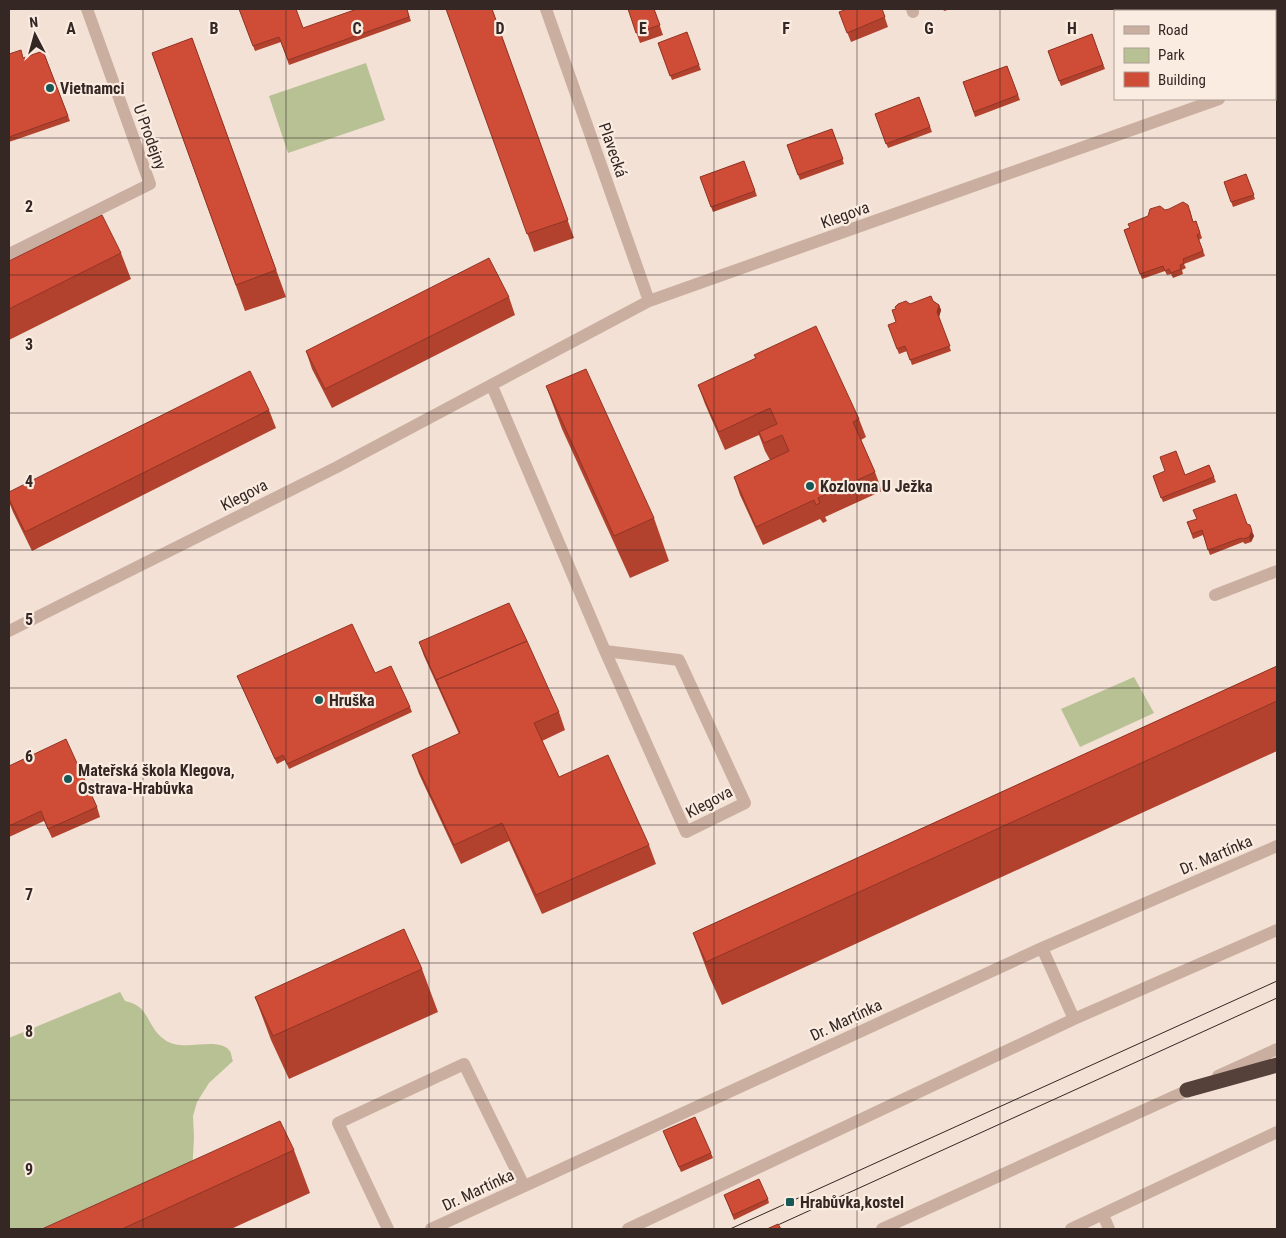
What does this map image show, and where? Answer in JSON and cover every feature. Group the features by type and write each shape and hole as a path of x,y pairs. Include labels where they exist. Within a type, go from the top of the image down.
{"highway":[{"path":"1187,1090 1277,1065"}],"street":[{"name":"U Prodejny","path":"9,254 150,184 87,9"},
{"name":"Plavecká","path":"546,9 649,302"},
{"name":"Klegova","path":"9,631 320,475 649,302 1216,100"},
{"name":"Klegova","path":"492,386 605,651 686,832 745,803 678,660 605,651"},
{"path":"1215,595 1277,571"},
{"name":"Dr. Martínka","path":"432,1229 1042,948 1277,846"},
{"path":"628,1229 1074,1019 1277,930"},
{"path":"1042,948 1074,1019"},
{"path":"882,1229 900,1226 1277,1049"},
{"path":"388,1229 338,1123 464,1064 524,1186"},
{"path":"1071,1229 1277,1132"},
{"path":"1103,1215 1109,1229"}],"green space":[{"path":"366,63 385,120 288,153 269,96"},
{"path":"1134,677 1154,713 1080,747 1061,709"},
{"path":"120,992 125,1001 139,1007 144,1012 159,1035 172,1044 216,1044 223,1046 231,1052 233,1061 209,1083 197,1102 193,1116 192,1172 64,1229 9,1229 9,1038"}],"building":[{"path":"239,9 296,9 303,28 357,9 407,9 409,17 288,60 279,37 253,46"},
{"path":"446,9 492,9 568,220 527,234"},
{"path":"628,9 654,9 660,25 636,33"},
{"path":"847,9 882,9 885,17 847,33 839,12"},
{"path":"1179,9 1180,10 1160,10"},
{"path":"687,32 699,65 670,76 658,43"},
{"path":"1092,34 1103,65 1059,81 1048,51"},
{"path":"192,38 276,270 236,285 152,53"},
{"path":"21,50 23,58 43,51 68,116 9,137 9,54"},
{"path":"1007,66 1018,95 974,112 963,82"},
{"path":"919,97 930,127 886,144 875,114"},
{"path":"832,129 843,159 798,175 787,145"},
{"path":"744,161 755,191 711,207 700,177"},
{"path":"1246,174 1254,195 1231,202 1224,182"},
{"path":"1183,202 1188,205 1193,222 1196,221 1200,233 1197,235 1203,251 1183,259 1184,263 1180,265 1181,269 1171,273 1169,269 1165,271 1163,266 1140,274 1124,230 1130,228 1128,224 1148,216 1150,209 1160,206 1165,210"},
{"path":"102,215 121,253 9,309 9,261"},
{"path":"489,258 509,297 325,389 306,351"},
{"path":"931,296 933,301 939,305 937,312 950,346 910,360 905,346 897,349 888,325 896,322 892,310 896,309 895,307 898,304 906,301 910,304"},
{"path":"816,326 859,419 853,422 875,472 818,498 820,503 816,505 814,500 756,527 734,477 789,451 782,435 764,443 759,432 777,424 770,408 719,432 698,385 756,358 754,355"},
{"path":"586,369 654,518 614,536 546,386"},
{"path":"250,371 269,410 25,532 9,499 9,492"},
{"path":"1176,451 1185,475 1209,465 1214,477 1161,498 1153,476 1165,471 1160,457"},
{"path":"1236,494 1247,524 1250,525 1252,531 1249,537 1208,550 1202,530 1192,534 1187,522 1197,519 1193,510"},
{"path":"509,603 527,641 436,680 419,642"},
{"path":"352,624 375,673 391,666 410,707 287,764 283,755 275,759 237,676"},
{"path":"527,641 559,712 534,723 559,777 608,755 649,845 536,895 502,823 454,845 412,755 460,733 436,680"},
{"path":"1277,666 1277,701 706,962 693,933"},
{"path":"66,739 97,807 48,829 41,811 9,826 9,766"},
{"path":"404,929 422,969 273,1036 255,997"},
{"path":"695,1117 711,1153 679,1167 663,1131"},
{"path":"280,1121 294,1150 122,1229 42,1229"},
{"path":"759,1179 768,1199 733,1215 724,1195"},
{"path":"778,1224 781,1229 767,1229"}],"tram line":[{"path":"730,1229 1277,981"},
{"path":"769,1229 1277,998"}],"place":[{"name":"Vietnamci","path":"50,88"},
{"name":"Kozlovna U Ježka","path":"810,486"},
{"name":"Hruška","path":"319,700"},
{"name":"Mateřská škola Klegova, Ostrava-Hrabůvka","path":"68,779"},
{"name":"Hrabůvka,kostel","path":"790,1202"}]}
